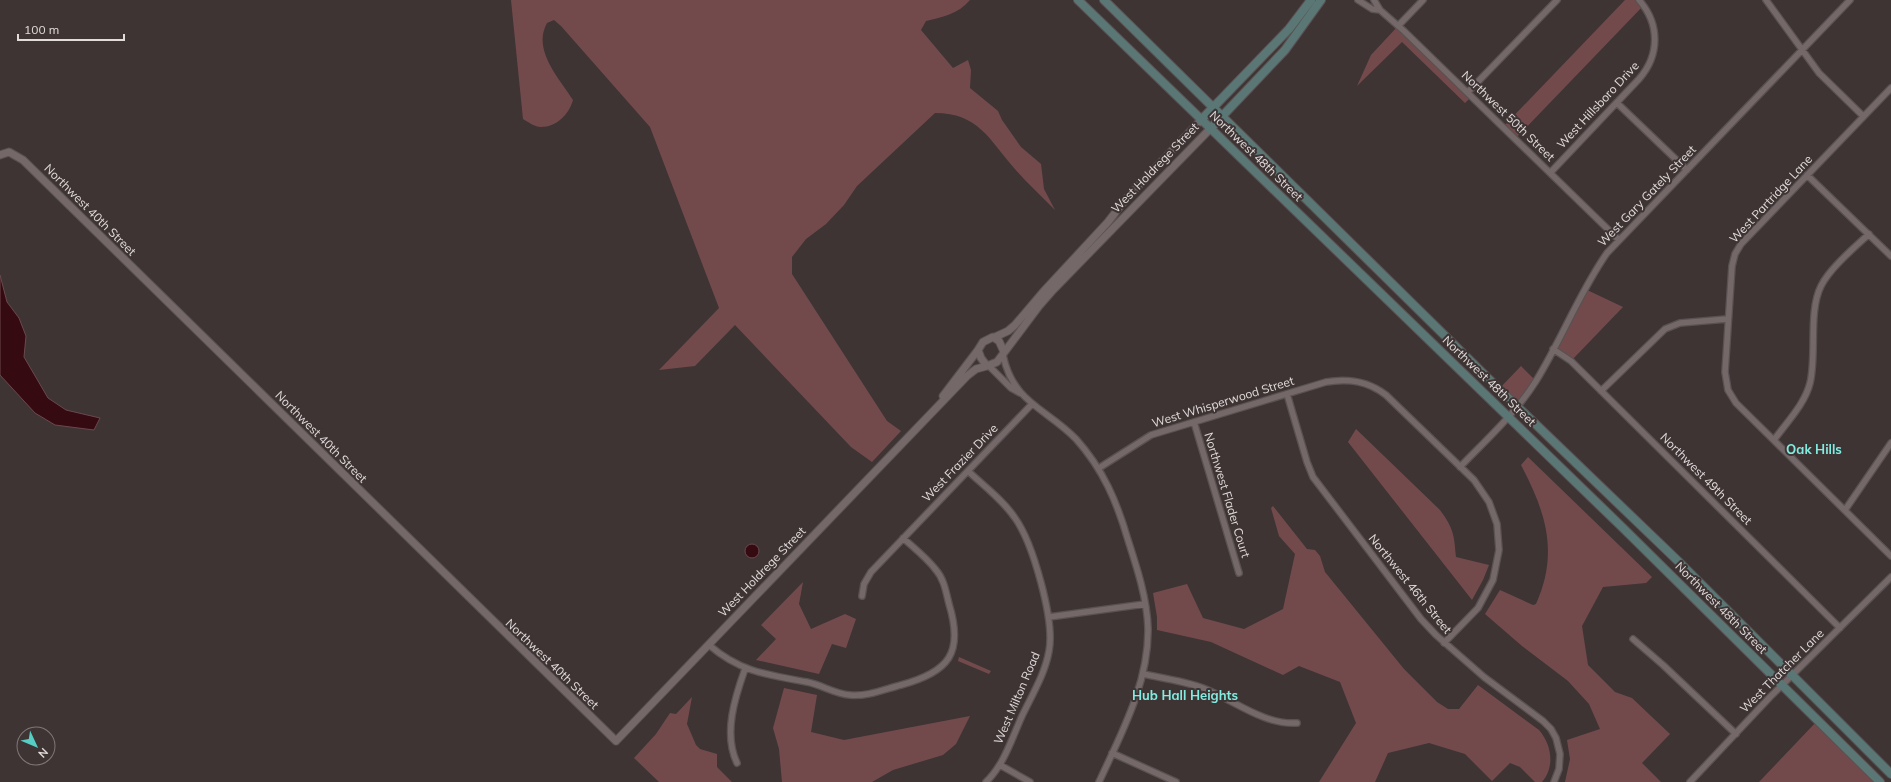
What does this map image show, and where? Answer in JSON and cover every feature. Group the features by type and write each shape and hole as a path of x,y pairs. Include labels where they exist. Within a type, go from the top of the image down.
{"main road":[{"name":"Northwest 48th Street","path":"1078,0 1623,528 1880,782"},
{"name":"Northwest 48th Street","path":"1104,0 1517,406 1679,562 1891,774"},
{"name":"West Holdrege Street","path":"1201,120 1290,29 1311,0"},
{"name":"West Holdrege Street","path":"1210,128 1285,50 1321,0"}],"street":[{"name":"Northwest 50th Street","path":"1358,0 1372,9 1380,10"},
{"name":"Northwest 50th Street","path":"1374,0 1380,10 1468,92 1619,240"},
{"path":"1398,26 1423,0"},
{"path":"1468,92 1557,0"},
{"name":"West Hillsboro Drive","path":"1550,173 1645,72 1655,48 1653,23 1640,0"},
{"path":"1766,0 1825,79 1863,116"},
{"name":"West Gary Gately Street","path":"1460,467 1508,417 1536,381 1600,263 1619,240 1850,0"},
{"name":"West Partridge Lane","path":"1727,319 1732,266 1737,250 1891,88"},
{"path":"1617,103 1687,170"},
{"name":"West Holdrege Street","path":"995,337 1008,331 1015,325 1044,291 1108,222 1125,200 1201,120"},
{"name":"West Holdrege Street","path":"1004,353 1052,290 1210,128"},
{"name":"Northwest 40th Street","path":"0,155 9,152 23,160 616,741"},
{"path":"1807,175 1891,256"},
{"path":"1774,440 1803,400 1810,383 1816,304 1820,287 1831,272 1868,234"},
{"path":"1601,391 1665,329 1680,323 1727,319 1724,372 1728,390 1736,403 1891,556"},
{"path":"1021,393 1011,388 982,362 978,350 987,339 995,337 1001,344 1010,377 1021,393 1032,404 1072,436 1099,468 1120,513 1145,604 1147,644 1143,674 1136,698 1099,782"},
{"name":"Northwest 49th Street","path":"1553,349 1564,355 1840,628"},
{"name":"West Holdrege Street","path":"924,419 978,350"},
{"path":"988,366 997,362 1004,353"},
{"name":"West Holdrege Street","path":"616,741 924,419 972,371 988,366"},
{"name":"West Whisperwood Street","path":"1099,468 1151,435 1336,380 1362,382 1386,395 1460,467"},
{"name":"Northwest 46th Street","path":"1287,394 1307,462 1316,482 1421,619 1444,643 1493,685 1547,724 1555,734 1560,754 1559,769 1554,782"},
{"name":"West Frazier Drive","path":"862,596 864,584 871,572 1032,404"},
{"name":"Northwest Flader Court","path":"1194,422 1239,573"},
{"path":"1845,510 1891,443"},
{"path":"1444,643 1478,608 1485,597 1496,573 1499,550 1497,524 1489,502 1474,480 1460,467"},
{"name":"West Milton Road","path":"968,471 1010,511 1022,529 1028,542 1049,617 1051,638 1046,661 1000,765 986,782"},
{"path":"709,645 745,669 774,677 809,683 851,696 919,680 935,672 948,659 952,651 956,632 954,621 940,575 932,565 903,538"},
{"name":"West Thatcher Lane","path":"1690,782 1891,577"},
{"path":"1049,617 1145,604"},
{"path":"1633,639 1663,665 1736,734"},
{"path":"737,763 732,747 732,728 738,691 745,669"},
{"path":"1143,674 1201,687 1270,720 1286,724 1297,723"},
{"path":"1112,754 1176,782"},
{"path":"1000,765 1030,782"}],"shaded area":[{"path":"511,0 970,0 955,12 926,21 921,30 953,68 968,60 971,70 970,88 998,111 1002,120 1021,147 1041,164 1044,189 1055,210 1029,184 981,130 962,118 950,114 935,113 857,186 844,205 826,224 806,239 792,257 792,274 887,421 901,431 872,462 851,447 735,325 695,366 659,370 719,308 650,127 561,26 554,20 547,23 543,33 545,53 549,63 573,100 569,110 562,119 552,125 539,127 523,119"},
{"path":"1625,0 1639,0 1644,5 1515,139 1503,127"},
{"path":"1398,26 1472,96 1465,103 1402,42 1357,86 1371,55"},
{"path":"0,275 7,302 19,318 26,336 24,357 48,398 66,410 100,418 94,430 55,425 35,413 0,375"},
{"path":"1585,289 1623,307 1571,361 1553,349"},
{"path":"1521,366 1536,381 1517,406 1499,389"},
{"path":"1356,429 1440,510 1451,527 1455,543 1456,557 1489,565 1472,600 1348,442"},
{"path":"1528,457 1652,577 1646,583 1603,587 1582,626 1588,665 1615,692 1632,698 1670,734 1642,763 1661,782 1565,782 1570,759 1567,740 1600,729 1589,704 1568,681 1522,646 1485,614 1500,590 1533,605 1536,604 1543,585 1547,567 1548,550 1543,516 1521,465"},
{"path":"1273,506 1307,549 1315,550 1320,556 1325,572 1404,669 1437,702 1448,709 1459,709 1478,685 1539,730 1547,742 1550,756 1549,770 1542,782 1535,782 1520,767 1510,763 1492,781 1465,754 1429,743 1388,753 1375,782 1319,782 1356,723 1340,682 1299,666 1283,675 1211,642 1157,630 1157,617 1153,593 1187,584 1203,618 1244,629 1283,609 1295,554 1279,536 1271,508"},
{"path":"749,544 755,544 759,548 759,554 755,558 749,558 745,554 745,548"},
{"path":"803,582 799,604 811,629 845,614 856,619 846,648 832,644 819,674 756,660 776,639 761,625"},
{"path":"959,657 991,671 989,674 958,661"},
{"path":"784,688 817,695 811,732 844,740 970,716 956,744 943,755 893,770 872,782 782,782 779,749 773,728"},
{"path":"692,697 687,724 696,745 700,749 717,754 717,767 732,782 659,782 634,758 656,734 670,713 676,714"},
{"path":"1818,720 1880,782 1759,782"}],"district":[{"name":"Oak Hills","path":"1814,449"},
{"name":"Hub Hall Heights","path":"1185,695"}]}
